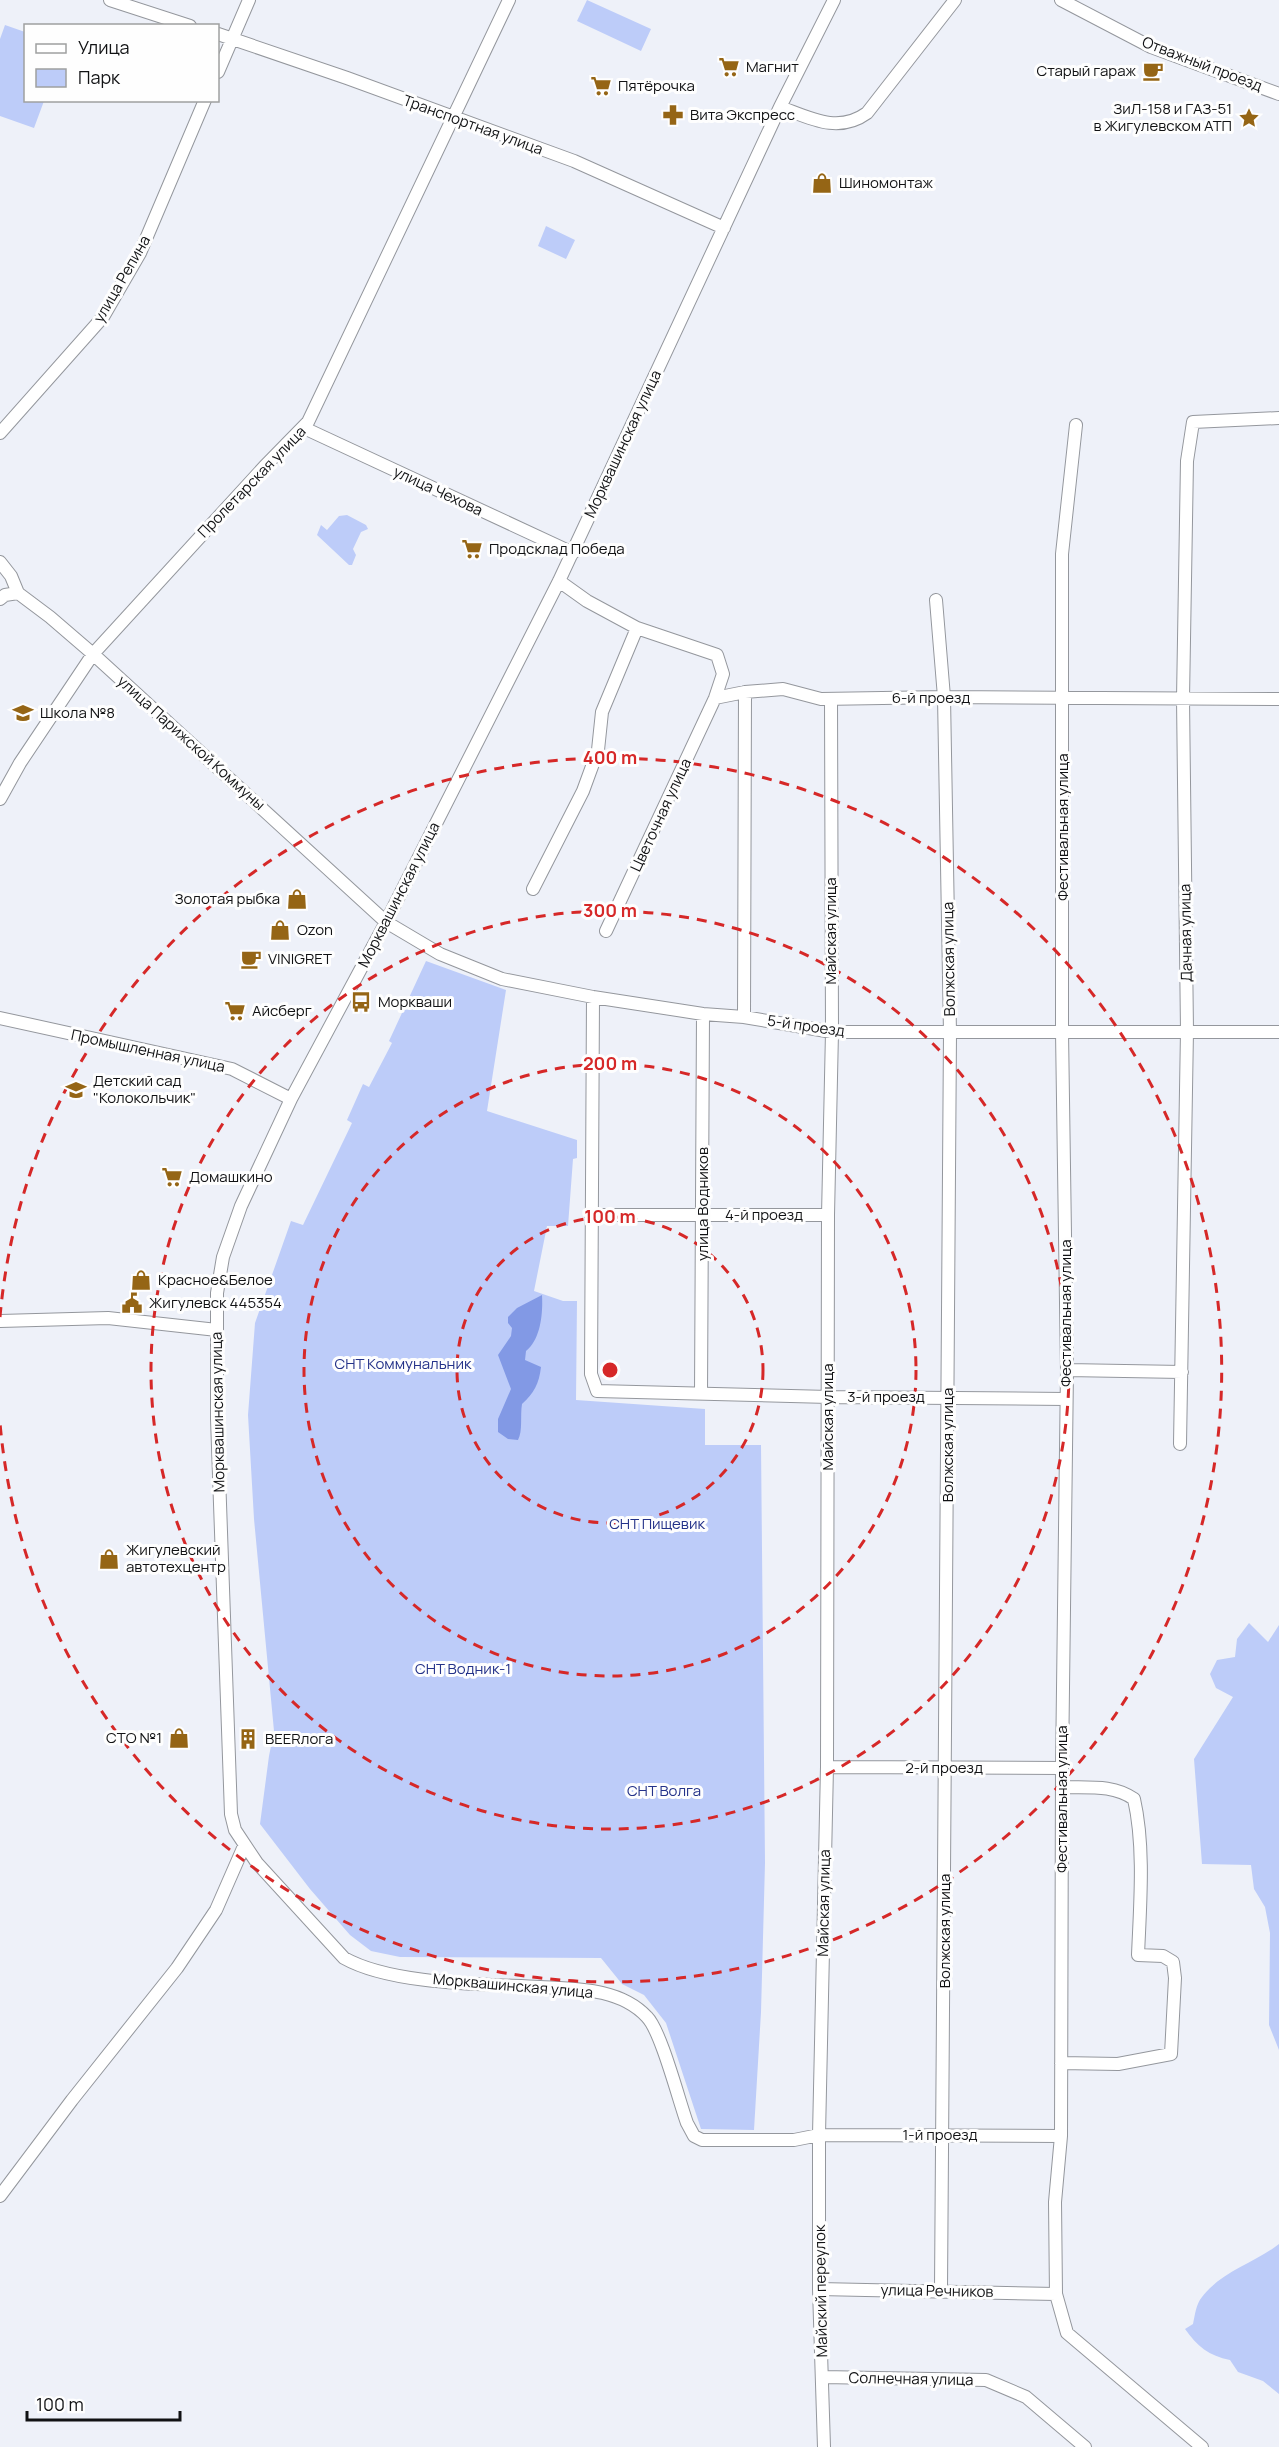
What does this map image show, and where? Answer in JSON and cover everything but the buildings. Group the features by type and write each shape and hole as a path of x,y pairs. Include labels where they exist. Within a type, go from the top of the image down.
{"street":[{"path":"110,0 184,24"},
{"path":"219,69 249,0"},
{"name":"Пролетарская улица","path":"0,799 20,763 93,654 264,467 304,428 509,0"},
{"name":"Морквашинская улица","path":"819,2135 794,2140 702,2140 694,2136 687,2123 658,2037 648,2018 633,2005 614,1995 583,1990 443,1981 376,1972 359,1967 344,1958 244,1846 235,1830 231,1809 217,1431 217,1293 227,1247 241,1206 291,1099 386,922 560,581 780,107 834,0"},
{"path":"780,107 832,124 856,121 867,113 955,0"},
{"name":"Отважный проезд","path":"1061,0 1151,47 1279,94"},
{"name":"Транспортная улица","path":"219,34 574,161 724,228"},
{"name":"улица Репина","path":"0,433 104,317 140,253 204,102"},
{"name":"Дачная улица","path":"1180,1444 1187,1031 1183,699 1187,462 1193,422 1279,418"},
{"name":"Фестивальная улица","path":"1077,425 1062,554 1064,698 1062,1032 1067,1370 1062,1768 1061,2136 1055,2202 1056,2294 1067,2333 1202,2447"},
{"name":"улица Чехова","path":"304,428 573,553"},
{"name":"улица Парижской Коммуны","path":"0,562 11,576 18,593 93,654 386,922"},
{"path":"560,581 587,601 637,628 717,655 723,674 715,698"},
{"path":"0,599 4,595 18,593"},
{"name":"Волжская улица","path":"936,600 944,697 950,1033 941,2290"},
{"path":"533,890 583,791 598,750 602,712 637,628"},
{"name":"6-й проезд","path":"715,698 744,692 783,689 821,699 944,697 1279,699"},
{"path":"744,692 744,1017"},
{"name":"Цветочная улица","path":"606,931 715,698"},
{"name":"Майская улица","path":"819,2135 827,1767 828,1215 832,1032 831,699"},
{"name":"5-й проезд","path":"386,922 440,954 502,979 593,997 703,1014 744,1017 832,1032 1279,1032"},
{"path":"591,1215 593,997"},
{"name":"улица Водников","path":"701,1394 703,1014"},
{"name":"Промышленная улица","path":"0,1018 232,1069 291,1099"},
{"name":"4-й проезд","path":"591,1215 828,1215"},
{"name":"3-й проезд","path":"591,1215 591,1374 597,1390 829,1397 1066,1399"},
{"path":"0,1321 108,1318 217,1330"},
{"path":"1067,1370 1182,1372"},
{"name":"2-й проезд","path":"827,1767 1062,1768"},
{"path":"1061,2063 1118,2064 1171,2054 1174,1978 1173,1962 1163,1956 1138,1955 1140,1865 1137,1812 1134,1799 1124,1791 1108,1788 1062,1787"},
{"path":"0,2196 72,2100 177,1968 216,1910 244,1846"},
{"name":"1-й проезд","path":"819,2135 1061,2136"},
{"name":"Майский переулок","path":"819,2135 819,2289 824,2447"},
{"name":"улица Речников","path":"819,2289 1056,2294"},
{"name":"Солнечная улица","path":"823,2377 986,2380 1026,2397 1085,2447"}],"green space":[{"path":"587,0 651,29 641,51 577,21"},
{"path":"5,25 24,32 24,102 44,102 34,128 0,116 0,39"},
{"path":"546,226 575,240 566,259 538,246"},
{"path":"347,515 366,525 368,529 361,532 353,549 356,555 352,565 349,565 317,535 321,525 327,530 339,516"},
{"path":"426,961 506,990 487,1111 577,1140 577,1158 573,1159 568,1226 547,1226 534,1291 563,1301 577,1301 576,1400 705,1409 705,1445 761,1445 765,1863 761,2012 754,2130 701,2129 666,2023 644,1995 622,1984 601,1958 400,1957 371,1951 350,1935 310,1889 260,1824 274,1731 254,1519 248,1415 255,1323 291,1221 303,1225 352,1123 347,1120 363,1084 369,1087 392,1043 389,1041"},
{"path":"1249,1623 1268,1642 1279,1625 1279,2050 1269,2025 1270,1933 1265,1907 1254,1889 1251,1865 1202,1864 1194,1759 1233,1697 1216,1688 1210,1674 1217,1660 1235,1657 1237,1639"},
{"path":"1279,2244 1279,2394 1263,2381 1238,2372 1230,2360 1204,2349 1185,2329 1193,2324 1198,2303 1210,2288 1219,2280"}],"water":[{"path":"542,1295 538,1333 526,1351 525,1360 541,1367 539,1378 533,1392 522,1404 518,1440 508,1439 498,1432 498,1419 511,1389 498,1355 511,1336 512,1328 508,1323 508,1317 517,1308"}],"place":[{"name":"Магнит","path":"729,67"},
{"name":"Старый гараж","path":"1153,71"},
{"name":"Пятёрочка","path":"601,86"},
{"name":"Вита Экспресс","path":"673,115"},
{"name":"ЗиЛ-158 и ГАЗ-51 в Жигулевском АТП","path":"1249,118"},
{"name":"Шиномонтаж","path":"822,183"},
{"name":"Продсклад Победа","path":"472,549"},
{"name":"Школа №8","path":"23,713"},
{"name":"Золотая рыбка","path":"297,899"},
{"name":"Ozon","path":"280,930"},
{"name":"VINIGRET","path":"251,959"},
{"name":"Моркваши","path":"361,1002"},
{"name":"Айсберг","path":"235,1011"},
{"name":"Детский сад \"Колокольчик\"","path":"76,1090"},
{"name":"Домашкино","path":"172,1177"},
{"name":"Красное&Белое","path":"141,1280"},
{"name":"Жигулевск 445354","path":"132,1303"},
{"name":"Жигулевский автотехцентр","path":"109,1559"},
{"name":"СТО №1","path":"179,1738"},
{"name":"BEERлога","path":"248,1739"}],"park label":[{"name":"СНТ Коммунальник","path":"403,1364"},
{"name":"СНТ Пищевик","path":"657,1524"},
{"name":"СНТ Водник-1","path":"463,1669"},
{"name":"СНТ Волга","path":"664,1791"}]}
